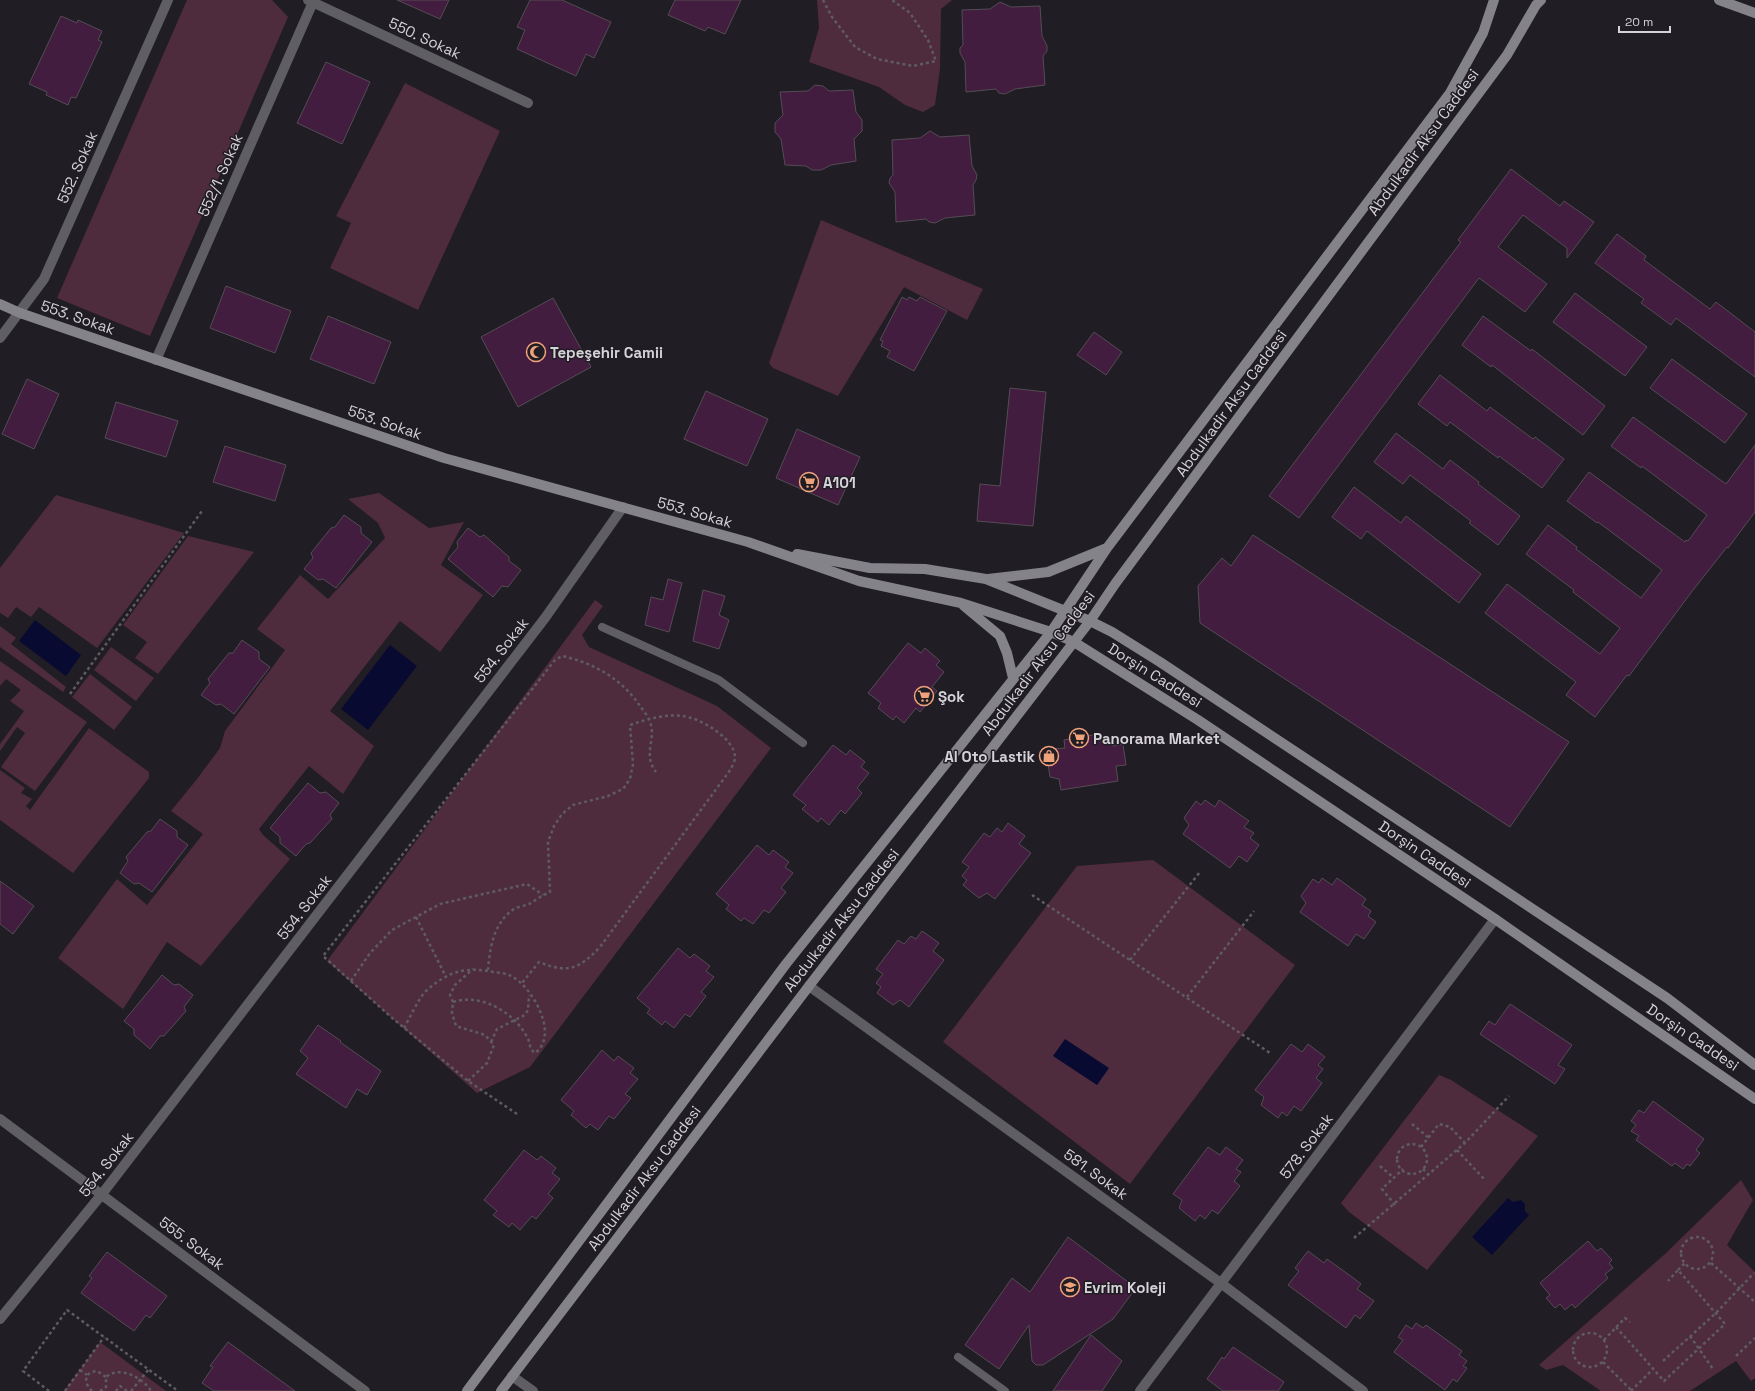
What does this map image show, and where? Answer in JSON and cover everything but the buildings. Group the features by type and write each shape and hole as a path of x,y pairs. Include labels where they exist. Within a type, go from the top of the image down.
{"main road":[{"name":"Abdulkadir Aksu Caddesi","path":"467,1391 786,964 1051,632 1064,610 1107,548 1450,94 1483,33 1494,0"},
{"name":"Abdulkadir Aksu Caddesi","path":"501,1391 809,986 1090,621 1119,578 1507,55 1536,5 1541,0"},
{"path":"1719,0 1755,13"},
{"name":"553. Sokak","path":"0,304 20,313 444,458 748,542 765,549"},
{"path":"765,549 870,568 925,570 986,579 1044,573 1058,570 1107,548"},
{"name":"Dorşin Caddesi","path":"765,549 859,581 961,604 1051,632 1074,642 1198,720 1495,919 1755,1099"},
{"name":"Dorşin Caddesi","path":"986,579 1090,621 1112,632 1160,662 1660,994 1755,1065"},
{"path":"961,604 1000,636 1007,653 1013,678"}],"street":[{"name":"552. Sokak","path":"0,338 44,279 168,0"},
{"name":"550. Sokak","path":"310,1 528,103"},
{"name":"552/1. Sokak","path":"156,360 310,1"},
{"name":"554. Sokak","path":"0,1320 102,1194 545,618 623,507"},
{"name":"578. Sokak","path":"1140,1391 1222,1284 1495,919"},
{"name":"581. Sokak","path":"809,986 1222,1284 1363,1391"},
{"name":"555. Sokak","path":"0,1119 365,1391"},
{"path":"512,1376 533,1391"}],"lane":[{"path":"602,626 719,680 803,743"},
{"path":"958,1357 1005,1391"}],"path":[{"path":"822,0 832,17 855,47 877,59 913,66 936,61 928,40 910,13 892,0"},
{"path":"70,694 202,512"},
{"path":"517,1114 468,1081 404,1028 323,956 555,660 562,656 580,660 608,674 632,694 651,725 650,764 656,772"},
{"path":"488,970 490,949 496,930 504,918 514,909 530,904 550,892 548,842 554,826 562,814 573,805 608,796 623,789 630,779 633,764 630,725 664,716 684,716 702,722 720,734 732,747 736,758 731,770 600,947 588,959 574,968 561,968 539,962 522,984"},
{"path":"1130,960 1200,872"},
{"path":"351,982 370,953 392,930 440,904 527,884 543,895"},
{"path":"1032,895 1270,1053"},
{"path":"1188,998 1254,911"},
{"path":"416,917 446,977"},
{"path":"404,1028 425,992 451,973 465,969 488,970 510,975 522,984 538,1006 545,1021 540,1050 535,1053 529,1046 528,1038 517,1021 498,1007 487,1003 470,1000 460,999 453,1002"},
{"path":"468,1081 487,1063 494,1045 485,1035 456,1026 452,1013 453,1002 450,996 455,985 473,969"},
{"path":"491,1042 497,1030 517,1021 525,1015 528,1010 529,994"},
{"path":"1354,1238 1465,1143 1509,1096"},
{"path":"1412,1124 1429,1138"},
{"path":"1421,1147 1439,1124 1450,1127 1465,1143"},
{"path":"1410,1144 1415,1144 1421,1147 1426,1153 1427,1158 1423,1168 1417,1173 1403,1170 1398,1162 1401,1149 1410,1144"},
{"path":"1457,1150 1485,1180"},
{"path":"1380,1166 1394,1178"},
{"path":"1423,1168 1429,1175"},
{"path":"1394,1205 1382,1190 1403,1170"},
{"path":"1701,1238 1710,1244 1713,1253 1712,1258 1705,1267 1695,1269 1685,1263 1681,1256 1681,1250 1686,1241 1701,1238"},
{"path":"1668,1281 1685,1263"},
{"path":"1711,1263 1755,1302"},
{"path":"1616,1327 1664,1381 1699,1349 1725,1324 1678,1270"},
{"path":"1663,1361 1716,1313 1754,1273"},
{"path":"50,1391 23,1371 67,1310 178,1391"},
{"path":"1604,1340 1625,1318 1630,1322"},
{"path":"1589,1333 1600,1336 1604,1340 1607,1351 1603,1362 1593,1367 1582,1366 1574,1358 1573,1348 1578,1338 1589,1333"},
{"path":"1690,1336 1713,1369"},
{"path":"65,1391 104,1337"},
{"path":"1736,1356 1755,1338"},
{"path":"1603,1362 1631,1391 1654,1369"},
{"path":"132,1391 148,1369"},
{"path":"80,1370 87,1376"},
{"path":"92,1371 97,1371 106,1377 106,1386 99,1391 94,1391 88,1387 86,1382 87,1376 92,1371"},
{"path":"106,1377 115,1373 122,1373 140,1380 148,1385 151,1391"},
{"path":"116,1391 120,1386 127,1391"}],"shaded area":[{"path":"187,0 272,0 288,17 150,336 57,298"},
{"path":"817,0 952,0 941,9 940,69 935,105 923,112 905,105 879,87 809,62 819,28"},
{"path":"405,83 500,131 418,310 330,268 351,223 336,216"},
{"path":"821,220 983,289 967,320 904,287 838,396 773,368 769,363"},
{"path":"379,493 429,528 464,522 441,565 483,595 440,652 400,621 330,711 374,746 343,794 309,766 259,829 263,835 290,859 201,966 167,942 123,1009 58,958 117,879 147,905 203,834 171,811 220,748 225,731 285,650 257,629 300,575 328,599 385,538 378,523 348,499"},
{"path":"56,495 184,533 97,648 39,607 31,617 16,607 8,618 0,613 0,568"},
{"path":"188,536 254,552 158,674 135,658 147,642 123,625"},
{"path":"595,600 603,606 582,635 589,647 717,706 771,748 530,1067 477,1093 327,961"},
{"path":"35,620 81,655 66,676 19,641"},
{"path":"0,626 16,638 11,644 66,687 63,692 0,647"},
{"path":"390,645 417,666 368,730 341,709"},
{"path":"111,647 154,678 136,701 94,670"},
{"path":"0,661 87,722 35,791 1,767 25,733 17,727 0,751 0,744 24,711 10,701 21,690 6,679 0,686"},
{"path":"90,674 132,707 114,730 72,697"},
{"path":"89,728 149,772 149,778 73,873 0,820 0,770 25,788 21,793 32,799 26,806 30,810"},
{"path":"1153,860 1295,965 1130,1184 943,1042 1077,866"},
{"path":"1065,1039 1109,1068 1097,1085 1053,1056"},
{"path":"1439,1075 1451,1080 1538,1136 1427,1270 1349,1212 1341,1203"},
{"path":"1741,1180 1753,1200 1727,1245 1755,1272 1755,1378 1751,1381 1736,1361 1690,1391 1601,1391 1563,1365 1546,1370 1539,1365 1665,1254"},
{"path":"1508,1198 1513,1202 1521,1200 1525,1204 1525,1211 1529,1215 1492,1255 1472,1237"},
{"path":"100,1342 166,1391 64,1391"}],"place":[{"name":"Tepeşehir Camii","path":"536,352"},
{"name":"A101","path":"809,482"},
{"name":"Şok","path":"924,696"},
{"name":"Panorama Market","path":"1079,738"},
{"name":"Al Oto Lastik","path":"1049,756"},
{"name":"Evrim Koleji","path":"1070,1287"}]}
